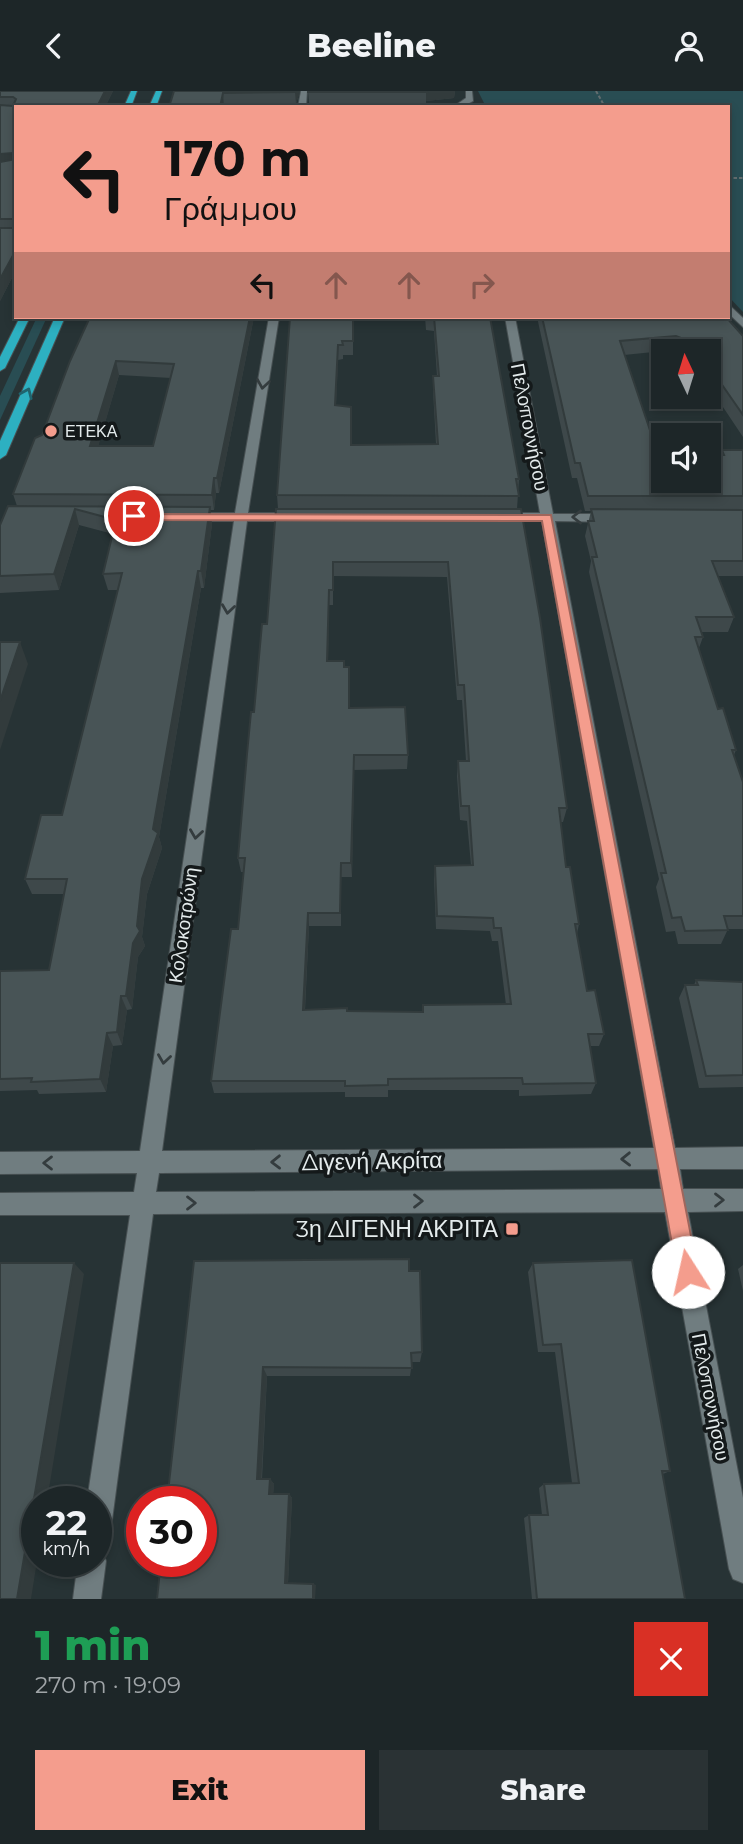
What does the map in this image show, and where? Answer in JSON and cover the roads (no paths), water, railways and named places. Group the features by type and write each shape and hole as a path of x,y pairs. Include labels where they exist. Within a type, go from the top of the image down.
{"main road":[{"path":"0,368 24,319"},
{"path":"0,455 59,319"}],"street":[{"path":"460,105 470,99 469,91"},
{"path":"730,309 743,324"},
{"name":"Κολοκοτρώνη","path":"103,1486 241,517 274,319"},
{"name":"Πελοποννήσου","path":"510,319 743,1569"},
{"path":"174,517 310,517"},
{"path":"491,517 631,518"},
{"name":"Διγενή Ακρίτα","path":"0,1163 743,1158"},
{"name":"Διγενή Ακρίτα","path":"0,1204 743,1199"},
{"path":"87,1599 90,1577"}],"place":[{"name":"ΕΤΕΚΑ","path":"51,431"},
{"name":"3η ΔΙΓΕΝΗ ΑΚΡΙΤΑ","path":"512,1229"}]}
